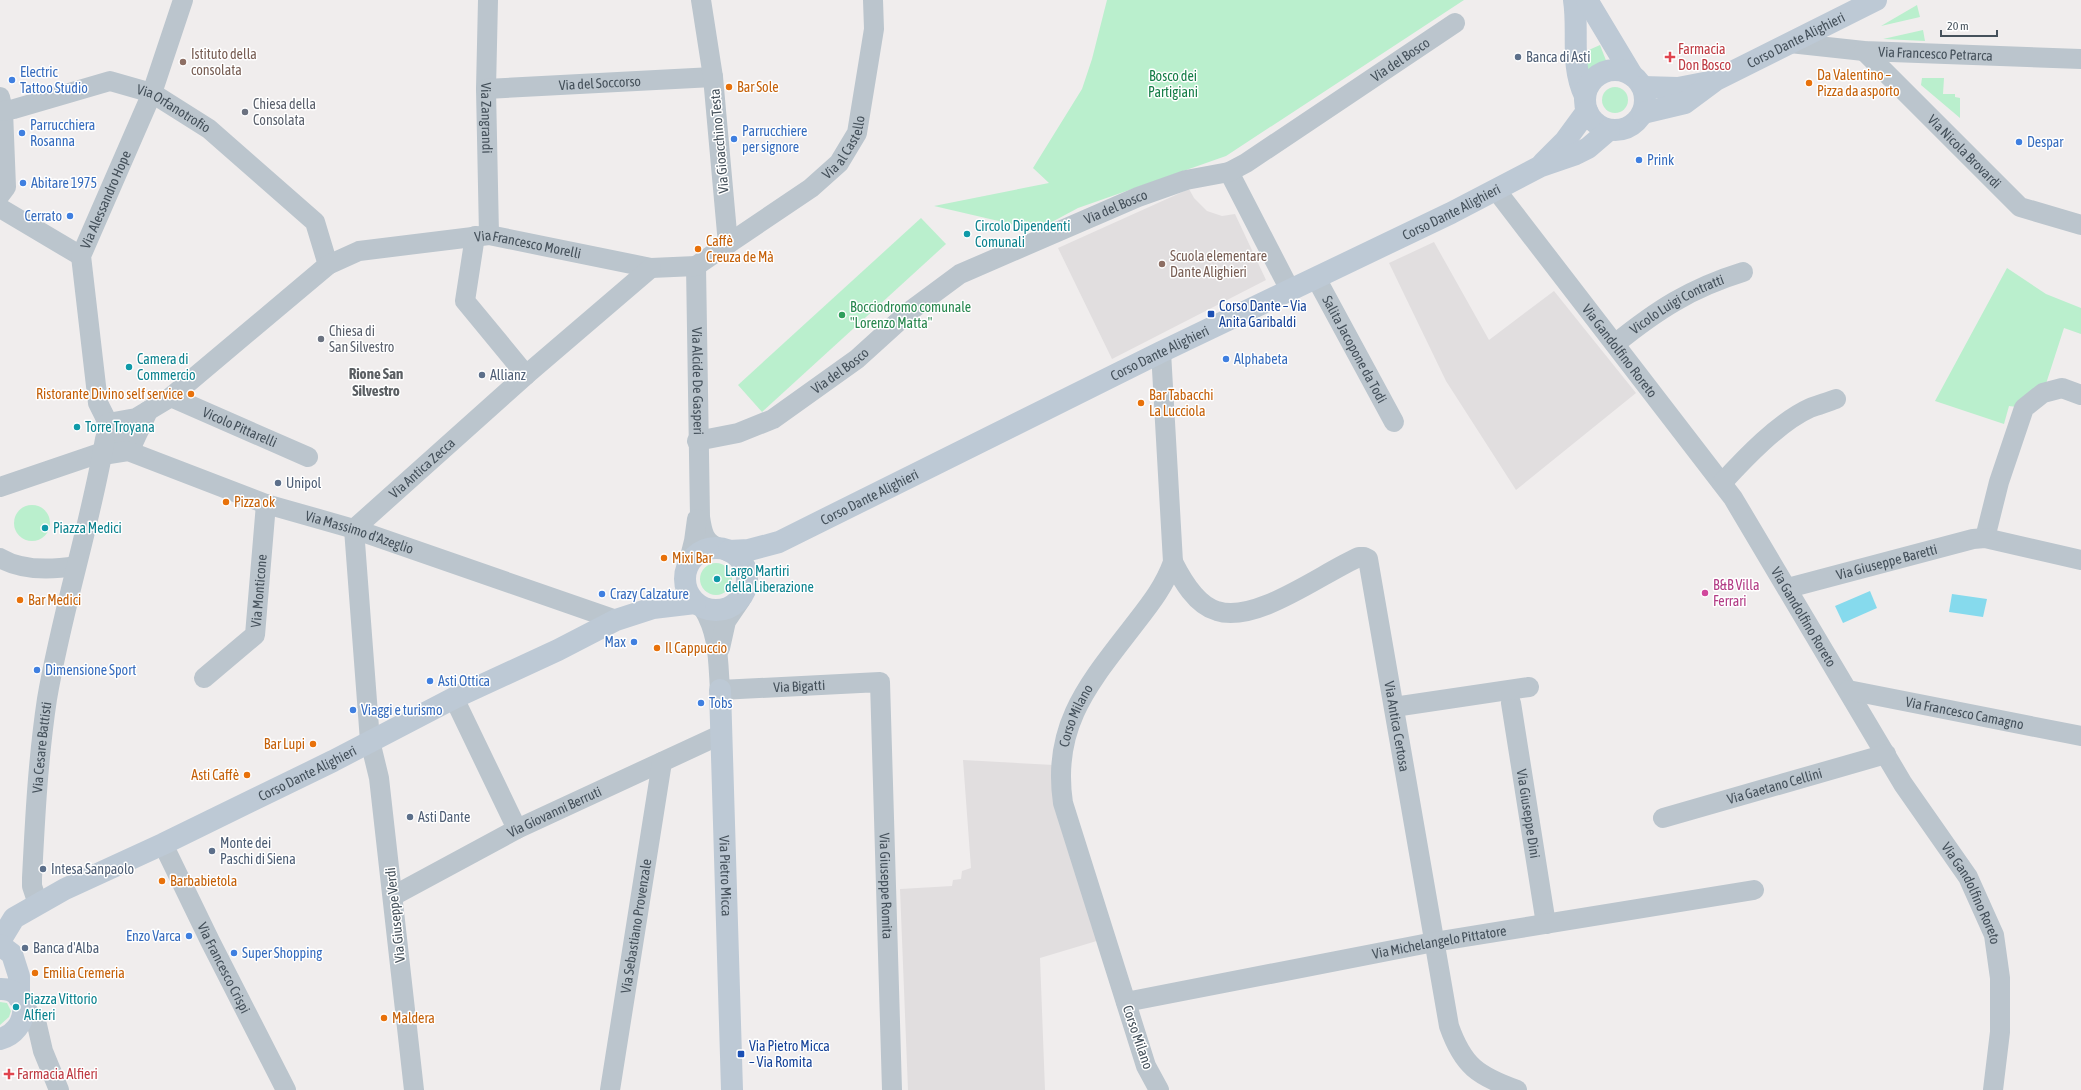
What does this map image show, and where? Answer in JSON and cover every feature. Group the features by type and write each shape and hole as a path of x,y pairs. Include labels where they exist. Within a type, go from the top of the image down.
{"street":[{"name":"Via Alessandro Hope","path":"128,450 108,423 98,403 81,256 152,93 183,0"},
{"name":"Via Zangrandi","path":"488,0 482,236 465,301 526,375"},
{"name":"Via Gioacchino Testa","path":"701,0 713,77 728,244"},
{"name":"Via al Castello","path":"728,244 811,188 839,162 857,133 874,29 873,0"},
{"path":"1574,0 1576,63 1579,82 1586,103 1592,120 1599,126 1609,130 1619,131 1629,128 1637,122 1643,114 1646,100 1638,81 1587,0"},
{"name":"Corso Dante Alighieri","path":"1643,114 1684,103 1716,80 1876,0"},
{"name":"Via del Bosco","path":"697,441 738,433 774,419 856,359 910,311 960,274 1138,197 1186,180 1229,172 1315,117 1455,23"},
{"name":"Via Francesco Petrarca","path":"1790,43 1864,50 2081,60"},
{"name":"Via Nicola Brovardi","path":"1864,50 2020,207 2081,225"},
{"path":"1586,103 1588,86 1594,78 1603,72 1623,70 1638,81"},
{"name":"Via del Soccorso","path":"486,89 713,77"},
{"name":"Corso Dante Alighieri","path":"1638,81 1678,88 1716,80"},
{"name":"Via Orfanotrofio","path":"1,104 14,109 110,81 152,93 209,129 315,222 328,265"},
{"name":"Corso Dante Alighieri","path":"1541,166 1565,141 1586,103"},
{"path":"0,195 6,187 1,104"},
{"name":"Corso Dante Alighieri","path":"725,550 745,551 778,542 1161,352 1496,190 1541,166 1576,154 1588,148 1609,130"},
{"path":"1229,172 1290,290"},
{"name":"Via Gandolfino Roreto","path":"1496,190 1733,498 1788,588 1903,784 1968,877 1994,936 2000,978 2000,1032 1994,1090"},
{"path":"0,208 81,256"},
{"name":"Via Francesco Morelli","path":"171,397 328,265 359,251 482,236 651,268 696,266"},
{"path":"696,266 728,244"},
{"name":"Via Alcide De Gasperi","path":"688,566 695,534 698,496 696,266"},
{"name":"Via Antica Zecca","path":"354,529 526,375 651,268"},
{"name":"Vicolo Luigi Contratti","path":"1615,344 1650,315 1684,294 1718,279 1743,272"},
{"name":"Salita Jacopone da Todi","path":"1316,278 1394,422"},
{"name":"Corso Milano","path":"1159,1090 1146,1066 1063,803 1060,785 1060,763 1068,729 1082,695 1157,595 1165,582 1172,562 1161,352"},
{"path":"1985,538 1999,482 2024,408 2043,393 2062,388 2081,395"},
{"path":"0,558 8,562 54,570 76,566 103,452 108,423 136,418 171,397"},
{"name":"Vicolo Pittarelli","path":"171,397 308,457"},
{"path":"1722,483 1743,460 1775,432 1809,409 1836,400"},
{"path":"0,487 103,452 109,454 128,450 148,411"},
{"name":"Via Massimo d'Azeglio","path":"128,450 266,504 354,529 620,618"},
{"name":"Via Alcide De Gasperi","path":"698,496 703,533 709,544 725,550"},
{"name":"Via Monticone","path":"204,678 255,635 266,504"},
{"path":"354,529 370,742"},
{"name":"Via Giuseppe Baretti","path":"1788,588 1973,539 1985,538 2081,560"},
{"name":"Corso Dante Alighieri","path":"743,593 755,566 778,542"},
{"path":"710,549 725,550 741,560 745,569 743,593 725,610 712,611 699,606 686,591 685,575 688,566 694,557 702,552 710,549"},
{"name":"Via Antica Certosa","path":"1172,562 1188,587 1209,607 1223,613 1237,613 1259,609 1356,558 1367,558 1371,565 1445,1008 1455,1042 1461,1055 1477,1072 1517,1090"},
{"name":"Via Cesare Battisti","path":"38,904 32,886 32,878 38,767 48,698 69,592 76,566"},
{"name":"Corso Dante Alighieri","path":"0,941 14,918 65,889 163,844 370,742 454,698 558,650 620,618 669,592 688,566"},
{"name":"Via Pietro Micca","path":"718,662 725,625 743,593"},
{"name":"Corso Dante Alighieri","path":"620,618 653,608 699,606"},
{"name":"Via Pietro Micca","path":"699,606 715,633 720,690 720,735 732,1090"},
{"name":"Via Bigatti","path":"720,690 880,682"},
{"name":"Via Giuseppe Romita","path":"880,682 892,1090"},
{"path":"1394,707 1529,686"},
{"name":"Via Francesco Camagno","path":"1848,690 2081,736"},
{"path":"454,698 517,829"},
{"name":"Via Giuseppe Dini","path":"1511,703 1546,924"},
{"name":"Via Giovanni Berruti","path":"393,896 517,829 720,735"},
{"name":"Via Giuseppe Verdi","path":"370,742 379,778 414,1090"},
{"name":"Via Gaetano Cellini","path":"1663,818 1886,754"},
{"name":"Via Sebastiano Provenzale","path":"610,1090 662,762"},
{"name":"Via Francesco Crispi","path":"163,844 210,941 286,1090"},
{"name":"Via Michelangelo Pittatore","path":"1126,1002 1434,942 1754,890"},
{"path":"0,945 12,954 19,976 20,999 24,1010 24,1016 5,1038"},
{"path":"0,955 0,964"},
{"path":"0,989 9,990 20,999 37,1025 43,1051 59,1090"},
{"path":"5,1038 31,1038 43,1051"}],"shaded area":[{"name":"Scuola elementare Dante Alighieri","path":"1189,189 1194,198 1207,211 1222,216 1235,214 1266,280 1112,359 1058,248"},
{"path":"1434,242 1489,340 1554,291 1636,393 1516,490 1446,381 1389,263"},
{"path":"963,760 1054,765 1100,940 1040,958 1045,1090 908,1090 900,889 952,886 953,880 961,879 962,871 971,868"}],"green space":[{"name":"Bosco dei Partigiani","path":"1107,0 1464,0 1226,156 1078,208 1037,230 934,206 1049,183 1033,168 1082,89 1092,59"},
{"path":"1917,5 1920,17 1881,26"},
{"path":"1923,30 1925,41 1883,39"},
{"path":"1600,45 1607,63 1588,72 1582,53"},
{"path":"1922,78 1944,78 1943,94 1955,94 1955,97 1960,98 1960,118 1921,85"},
{"path":"1615,87 1625,90 1628,100 1625,110 1615,113 1605,110 1602,100 1605,90"},
{"name":"Bocciodromo comunale \"Lorenzo Matta\"","path":"921,218 946,244 762,412 738,385"},
{"path":"2007,268 2046,294 2081,308 2081,334 2064,328 2043,393 2024,408 2009,406 2004,424 1935,401"},
{"path":"36,505 45,510 49,516 49,530 45,536 36,541 28,541 19,536 15,530 14,519 19,510 25,506"},
{"path":"713,563 719,563 729,570 732,579 731,585 725,592 719,595 713,595 703,588 700,582 700,576 707,566"},
{"path":"0,1002 7,1003 11,1011 9,1017 0,1025"}],"water":[{"path":"1870,591 1877,608 1843,623 1835,606"},
{"path":"1952,594 1987,599 1983,617 1949,612"}],"place":[{"name":"Banca di Asti","path":"1518,57"},
{"name":"Farmacia Don Bosco","path":"1670,57"},
{"name":"Istituto della consolata","path":"183,62"},
{"name":"Electric Tattoo Studio","path":"12,80"},
{"name":"Da Valentino – Pizza da asporto","path":"1809,83"},
{"name":"Bar Sole","path":"729,87"},
{"name":"Chiesa della Consolata","path":"245,112"},
{"name":"Parrucchiera Rosanna","path":"22,133"},
{"name":"Parrucchiere per signore","path":"734,139"},
{"name":"Despar","path":"2019,142"},
{"name":"Prink","path":"1639,160"},
{"name":"Abitare 1975","path":"23,183"},
{"name":"Cerrato","path":"70,216"},
{"name":"Circolo Dipendenti Comunali","path":"967,234"},
{"name":"Caffè Creuza de Mà","path":"698,249"},
{"name":"Scuola elementare Dante Alighieri","path":"1162,264"},
{"name":"Corso Dante – Via Anita Garibaldi","path":"1211,314"},
{"name":"Bocciodromo comunale \"Lorenzo Matta\"","path":"842,315"},
{"name":"Chiesa di San Silvestro","path":"321,339"},
{"name":"Alphabeta","path":"1226,359"},
{"name":"Camera di Commercio","path":"129,367"},
{"name":"Allianz","path":"482,375"},
{"name":"Ristorante Divino self service","path":"191,394"},
{"name":"Bar Tabacchi La Lucciola","path":"1141,403"},
{"name":"Torre Troyana","path":"77,427"},
{"name":"Unipol","path":"278,483"},
{"name":"Pizza ok","path":"226,502"},
{"name":"Piazza Medici","path":"45,528"},
{"name":"Mixi Bar","path":"664,558"},
{"name":"Largo Martiri della Liberazione","path":"717,579"},
{"name":"B&B Villa Ferrari","path":"1705,593"},
{"name":"Crazy Calzature","path":"602,594"},
{"name":"Bar Medici","path":"20,600"},
{"name":"Max","path":"634,642"},
{"name":"Il Cappuccio","path":"657,648"},
{"name":"Dimensione Sport","path":"37,670"},
{"name":"Asti Ottica","path":"430,681"},
{"name":"Tobs","path":"701,703"},
{"name":"Viaggi e turismo","path":"353,710"},
{"name":"Bar Lupi","path":"313,744"},
{"name":"Asti Caffè","path":"247,775"},
{"name":"Asti Dante","path":"410,817"},
{"name":"Monte dei Paschi di Siena","path":"212,851"},
{"name":"Intesa Sanpaolo","path":"43,869"},
{"name":"Barbabietola","path":"162,881"},
{"name":"Enzo Varca","path":"189,936"},
{"name":"Banca d'Alba","path":"25,948"},
{"name":"Super Shopping","path":"234,953"},
{"name":"Emilia Cremeria","path":"35,973"},
{"name":"Piazza Vittorio Alfieri","path":"16,1007"},
{"name":"Maldera","path":"384,1018"},
{"name":"Via Pietro Micca – Via Romita","path":"741,1054"},
{"name":"Farmacia Alfieri","path":"9,1074"}],"district":[{"name":"Rione San Silvestro","path":"376,382"}]}
